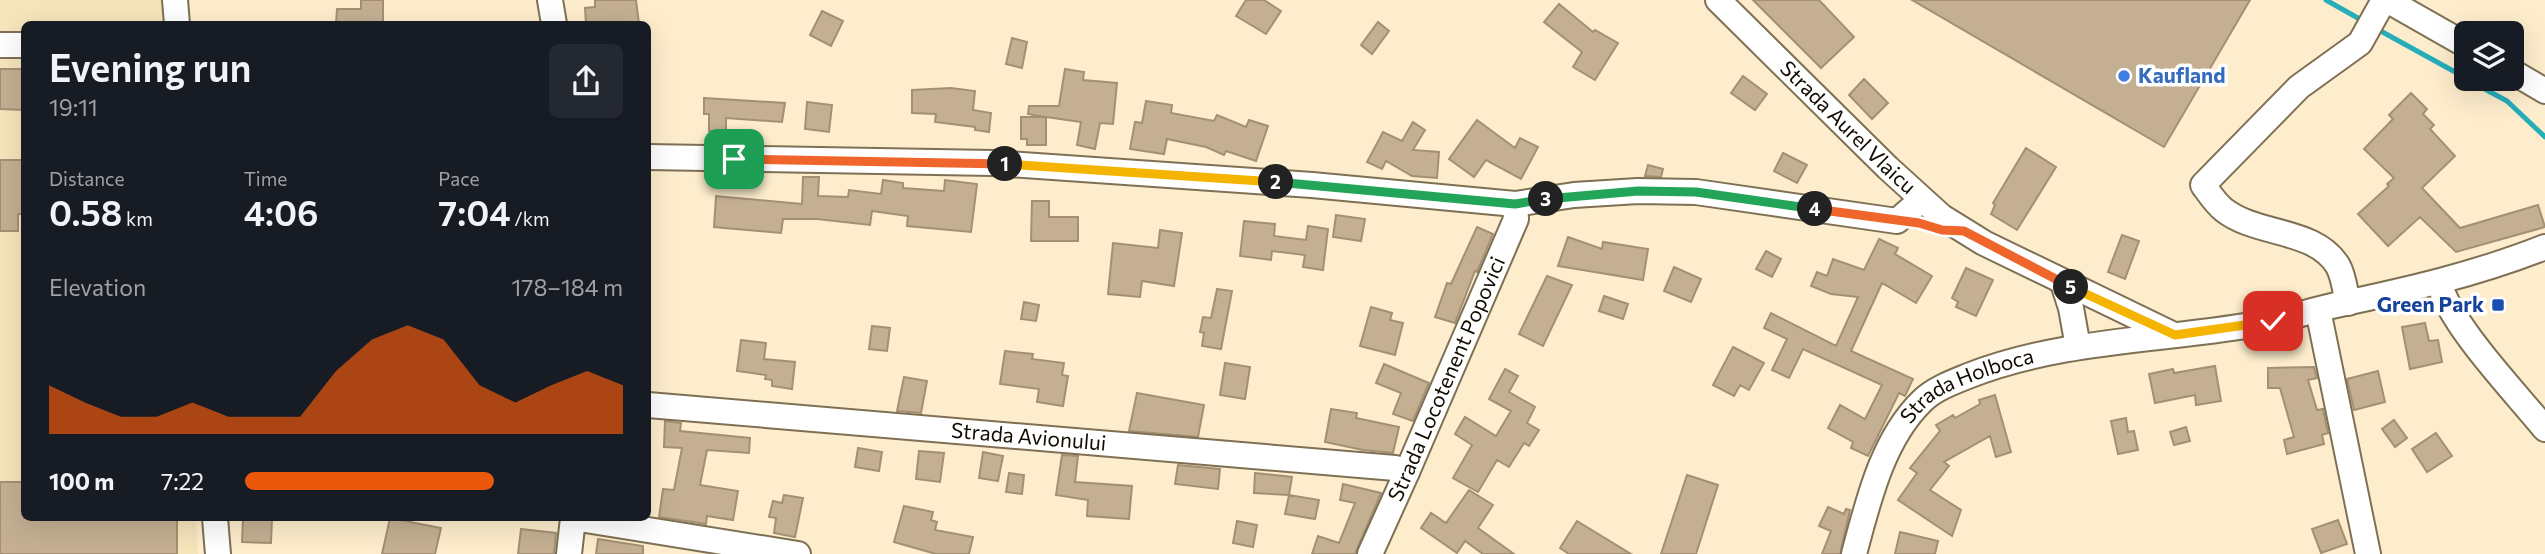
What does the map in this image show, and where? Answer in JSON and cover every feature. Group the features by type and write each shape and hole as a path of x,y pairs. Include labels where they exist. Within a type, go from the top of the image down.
{"street":[{"path":"175,0 177,21"},
{"path":"550,0 554,21"},
{"name":"Strada Aurel Vlaicu","path":"1718,0 1921,200 1964,231 2063,283 2175,335"},
{"path":"2348,303 2339,268 2328,254 2310,243 2249,223 2223,210 2203,185 2299,87 2360,43 2382,5 2454,39"},
{"path":"0,45 21,45"},
{"path":"2524,79 2545,91"},
{"path":"651,157 993,163 1312,185 1515,204 1600,193 1696,192 1919,223 1942,230 1964,231"},
{"path":"1891,220 1899,192 1893,173"},
{"path":"1891,220 1921,200"},
{"name":"Strada Locotenent Popovici","path":"1370,554 1516,219 1515,204"},
{"name":"Strada Holboca","path":"1854,554 1882,462 1902,425 1923,399 1950,383 1991,367 2078,347 2231,329 2318,310 2439,282 2545,247"},
{"path":"2439,282 2443,297 2476,345 2545,429"},
{"path":"2063,283 2078,347"},
{"path":"2318,310 2368,554"},
{"name":"Strada Avionului","path":"651,405 1395,468 1407,472"},
{"path":"215,521 218,554"},
{"path":"569,554 573,521"},
{"path":"592,521 798,554"}],"shaded area":[{"path":"0,0 162,0 164,21 21,21 21,521 196,521 198,554 0,554"}],"building":[{"path":"361,0 383,0 383,21 336,21 337,9 361,9"},
{"path":"595,0 636,0 639,21 586,21 585,8 595,7"},
{"path":"1246,0 1264,0 1281,11 1266,34 1236,16"},
{"path":"1753,0 1819,0 1854,37 1821,68"},
{"name":"Kaufland","path":"1912,0 2250,0 2164,147"},
{"path":"1559,4 1593,32 1595,30 1618,43 1595,80 1573,67 1582,52 1544,22"},
{"path":"822,11 843,21 831,46 810,35"},
{"path":"1378,22 1389,31 1372,54 1361,45"},
{"path":"1012,38 1027,42 1022,68 1006,64"},
{"path":"0,69 21,69 21,110 0,109"},
{"path":"1065,69 1084,72 1083,80 1117,83 1113,124 1100,123 1095,149 1077,145 1081,122 1046,117 1046,145 1027,145 1027,139 1021,139 1021,117 1045,117 1028,114 1029,106 1059,106"},
{"path":"1743,76 1767,94 1755,110 1731,93"},
{"path":"1864,79 1888,103 1872,119 1849,95"},
{"path":"951,88 975,91 973,110 991,113 989,132 975,130 975,127 935,122 936,114 912,113 912,90"},
{"path":"2411,93 2427,109 2423,114 2434,125 2430,129 2455,156 2422,188 2460,228 2538,205 2545,227 2456,252 2420,217 2388,246 2358,214 2389,186 2387,184 2394,178 2364,149 2393,119 2389,115"},
{"path":"704,98 785,103 782,122 726,118 726,131 709,131 709,114 704,114"},
{"path":"1146,101 1172,105 1171,113 1214,121 1217,115 1246,127 1249,120 1268,126 1256,161 1226,151 1224,155 1206,147 1167,139 1164,154 1130,149 1135,122 1142,123"},
{"path":"807,102 832,105 829,132 805,129"},
{"path":"1477,120 1515,148 1520,138 1538,147 1521,179 1486,160 1474,177 1449,159"},
{"path":"1413,122 1425,130 1413,150 1439,152 1437,178 1412,176 1386,161 1382,169 1367,162 1383,132 1402,141"},
{"path":"2026,148 2056,167 2017,230 1991,214 1995,205 1993,203"},
{"path":"1783,153 1807,165 1797,183 1774,171"},
{"path":"0,160 21,160 21,214 18,214 18,231 0,231"},
{"path":"1648,165 1663,169 1661,177 1645,176"},
{"path":"803,177 819,177 818,196 848,197 849,190 881,194 883,180 903,183 903,188 944,191 945,180 977,184 971,232 907,226 908,216 872,211 870,225 817,219 783,219 781,233 714,227 716,196 802,204"},
{"path":"1032,201 1049,201 1049,217 1078,217 1078,241 1031,241"},
{"path":"1336,215 1365,219 1361,241 1333,237"},
{"path":"1244,221 1275,224 1274,236 1306,240 1308,226 1328,229 1323,270 1303,267 1305,255 1272,251 1271,260 1240,256"},
{"path":"1477,227 1493,234 1455,323 1435,317 1447,283 1451,284"},
{"path":"1160,230 1182,233 1174,286 1142,281 1140,297 1108,294 1113,243 1158,248"},
{"path":"2122,235 2139,241 2125,279 2108,272"},
{"path":"1568,237 1602,249 1603,242 1648,249 1643,280 1558,266"},
{"path":"1879,239 1898,248 1895,254 1932,276 1916,303 1882,283 1851,351 1913,379 1905,396 1899,393 1868,456 1851,448 1853,442 1828,428 1840,405 1865,419 1882,385 1803,349 1789,378 1772,370 1787,339 1764,328 1771,313 1836,346 1858,297 1831,294 1811,286 1817,272 1827,276 1833,259 1864,270"},
{"path":"1766,251 1781,259 1772,277 1756,269"},
{"path":"1674,267 1701,279 1691,302 1664,291"},
{"path":"1966,268 1993,280 1976,316 1956,307 1958,302 1952,298"},
{"path":"1547,276 1572,285 1543,346 1519,334"},
{"path":"1217,289 1232,291 1221,349 1202,346 1204,333 1200,332 1203,317 1211,318"},
{"path":"1604,296 1628,304 1623,319 1599,311"},
{"path":"1024,302 1039,305 1036,321 1021,319"},
{"path":"1371,307 1392,313 1390,320 1403,323 1395,355 1360,346"},
{"path":"2425,323 2429,341 2438,340 2442,362 2410,369 2402,327"},
{"path":"872,326 890,328 887,351 869,349"},
{"path":"741,340 766,343 764,359 795,362 792,389 772,386 772,380 765,379 766,375 737,371"},
{"path":"1733,347 1764,363 1749,390 1740,385 1734,396 1713,385"},
{"path":"1005,351 1033,354 1032,359 1064,363 1062,375 1068,376 1063,406 1037,402 1039,389 1000,384"},
{"path":"1225,363 1250,367 1245,399 1220,395"},
{"path":"1384,364 1429,383 1413,421 1393,414 1401,393 1376,383"},
{"path":"2215,366 2221,401 2196,405 2195,395 2155,403 2149,374"},
{"path":"2314,367 2317,378 2308,380 2317,410 2323,409 2328,433 2322,435 2324,444 2287,454 2284,440 2294,437 2280,388 2268,388 2268,368"},
{"path":"1505,369 1518,376 1509,392 1535,407 1527,423 1539,430 1529,446 1524,443 1509,467 1497,460 1478,492 1453,478 1472,445 1455,434 1465,417 1496,436 1511,411 1489,399"},
{"path":"2378,371 2385,402 2354,410 2347,379"},
{"path":"904,377 927,381 921,413 897,411"},
{"path":"1137,393 1204,405 1198,437 1129,431"},
{"path":"1995,395 2011,452 1996,457 1990,436 1944,462 1949,466 1930,490 1961,510 1952,536 1898,500 1917,473 1910,468 1940,431 1936,425 1980,404 1979,400"},
{"path":"1331,409 1357,413 1356,418 1399,427 1393,453 1325,442"},
{"path":"2126,418 2128,432 2134,431 2138,450 2118,454 2111,421"},
{"path":"2394,420 2407,438 2395,447 2382,429"},
{"path":"665,421 681,423 680,431 750,438 749,453 707,450 700,485 738,491 733,520 707,516 706,524 659,517 663,489 674,490 682,448 664,447"},
{"path":"2186,427 2190,441 2174,445 2170,432"},
{"path":"2436,433 2452,456 2427,472 2412,449"},
{"path":"858,448 882,452 879,471 855,467"},
{"path":"919,451 944,453 940,482 916,479"},
{"path":"983,452 1003,456 998,481 979,478"},
{"path":"1062,455 1078,456 1075,482 1132,486 1129,519 1087,516 1088,500 1056,495"},
{"path":"1178,465 1220,469 1218,489 1175,484"},
{"path":"1009,473 1024,475 1022,494 1006,492"},
{"path":"1255,473 1292,477 1289,495 1254,493"},
{"path":"1687,475 1718,485 1696,554 1661,554"},
{"path":"0,482 21,482 21,521 177,521 177,554 0,554"},
{"path":"1343,484 1381,493 1355,554 1312,554 1318,536 1339,543 1355,503 1340,500"},
{"path":"1469,490 1493,505 1478,528 1514,554 1483,554 1465,541 1457,553 1421,528 1431,513 1446,523"},
{"path":"784,495 803,498 795,537 774,533 776,518 769,517 773,501 782,503"},
{"path":"1289,495 1319,500 1315,519 1285,514"},
{"path":"904,506 933,512 931,520 937,522 935,530 973,537 969,554 936,554 894,542"},
{"path":"1828,507 1844,514 1846,509 1850,510 1840,554 1822,554 1831,531 1819,526"},
{"path":"2338,520 2347,544 2321,553 2312,529"},
{"path":"243,521 272,521 271,543 242,542"},
{"path":"389,521 405,521 441,528 435,554 382,554"},
{"path":"1237,521 1257,525 1253,547 1233,543"},
{"path":"1577,521 1631,554 1569,554 1560,548"},
{"path":"521,529 556,533 554,554 518,554"},
{"path":"1900,532 1938,541 1935,554 1895,554"},
{"path":"598,539 643,546 643,554 596,554"}],"waterway":[{"path":"2326,0 2365,22"},
{"path":"2377,29 2454,71"},
{"path":"2488,91 2507,101 2545,137"}],"place":[{"name":"Kaufland","path":"2124,76"},
{"name":"Green Park","path":"2498,305"}],"route":[{"path":"734,159 993,163 1312,185 1515,204 1574,195 1638,191 1696,192 1919,223 1942,230 1964,231 2054,278 2175,335 2273,321"}]}
